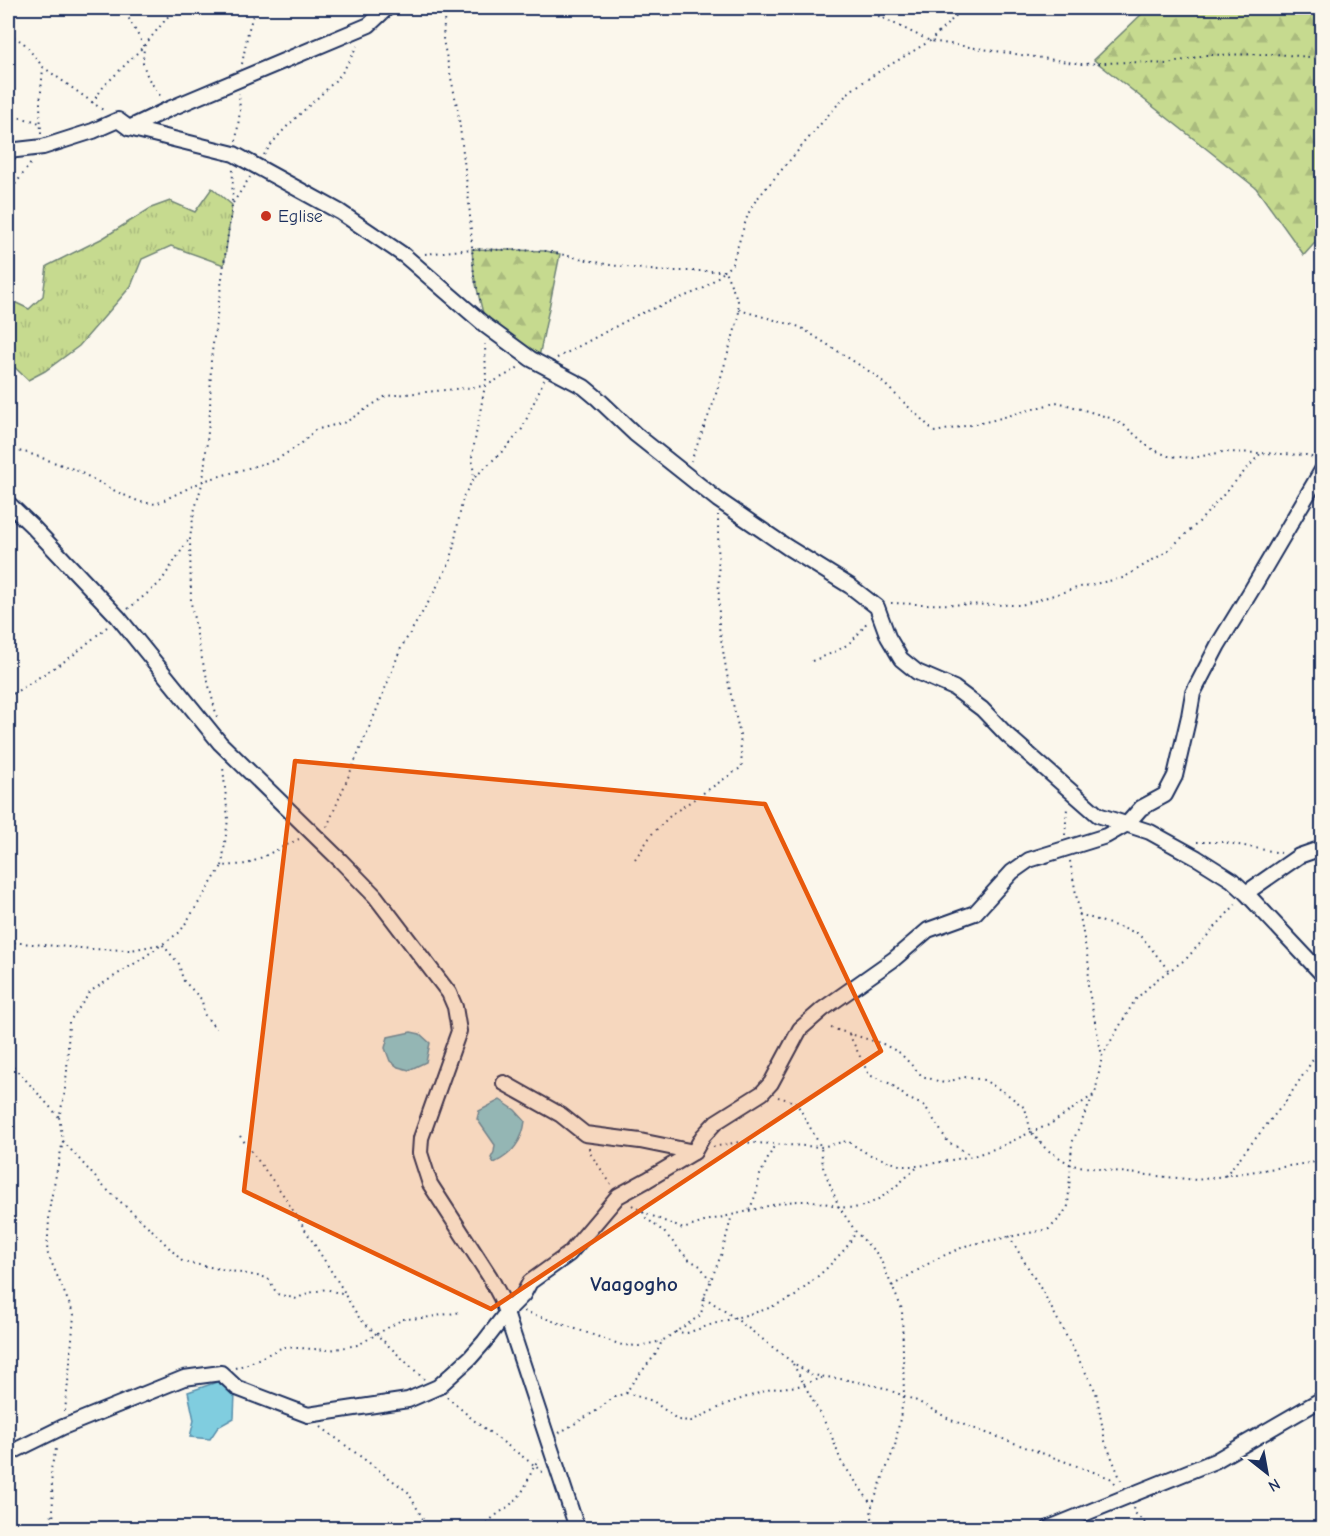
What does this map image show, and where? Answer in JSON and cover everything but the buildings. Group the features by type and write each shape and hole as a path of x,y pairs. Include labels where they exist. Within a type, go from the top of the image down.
{"street":[{"path":"8,151 43,147 169,109 369,25 387,8"},
{"path":"123,124 234,154 340,212 405,256 486,326 531,358 590,392 635,434 718,500 850,586 877,607 888,638 901,659 917,672 954,688 982,709 1007,735 1098,815 1150,832 1232,880 1323,974"},
{"path":"8,1454 63,1427 184,1378 220,1373 237,1388 308,1415 408,1400 438,1387 470,1358 523,1295 530,1282 569,1254 618,1196 693,1152 716,1122 762,1093 771,1083 800,1029 823,1009 894,959 928,930 975,913 1012,872 1029,860 1106,836 1127,824 1141,808 1166,795 1175,776 1193,693 1321,464"},
{"path":"8,503 118,617 220,743 375,896 449,993 455,1007 459,1031 421,1138 420,1153 430,1184 509,1310 549,1446 577,1528"},
{"path":"1246,893 1299,856 1323,848"},
{"path":"504,1083 561,1115 585,1134 640,1141 693,1152"},
{"path":"1049,1528 1215,1461 1323,1399"}],"path":[{"path":"123,8 144,46 143,64 148,78 169,109"},
{"path":"92,103 175,8"},
{"path":"445,8 443,40 458,111 469,202 474,276 486,326 485,386 472,456 474,478"},
{"path":"862,8 930,41 1081,64 1129,62 1168,64 1205,55 1275,54 1323,58"},
{"path":"222,866 248,864 296,841 316,836 368,731 401,648 451,560 463,497 474,478 507,447 522,429 549,368 556,358 637,315 703,289 725,271 732,264 748,214 756,200 830,113 850,91 930,41 964,8"},
{"path":"232,205 273,141 343,71 369,25"},
{"path":"8,35 23,42 43,67 123,124"},
{"path":"8,194 43,147 40,103 43,67"},
{"path":"8,115 41,124"},
{"path":"54,1528 51,1469 63,1427 74,1315 47,1252 50,1204 63,1141 59,1117 67,1071 69,1022 91,991 180,932 222,866 228,819 216,709 200,651 191,603 190,538 194,512 203,481 210,412 211,359 232,205 234,154"},
{"path":"405,256 472,249 546,251 610,266 658,271 725,271"},
{"path":"686,475 713,404 739,316 738,301 725,271"},
{"path":"739,310 800,327 875,375 934,432 990,421 1058,402 1110,418 1125,426 1150,448 1168,456 1192,458 1223,452 1306,455 1321,464"},
{"path":"8,448 76,470 140,502 156,504 203,481 276,460 301,444 315,430 346,422 386,396 485,386 531,358"},
{"path":"812,662 841,650 859,634 877,607 891,603 1021,605 1080,587 1123,578 1166,552 1199,522 1261,453"},
{"path":"635,859 652,834 672,814 742,767 740,735 719,627 718,500"},
{"path":"1069,789 1065,836 1089,966 1088,987 1102,1056"},
{"path":"1168,842 1223,842 1299,856"},
{"path":"892,1286 936,1259 968,1245 1049,1229 1068,1206 1072,1143 1095,1094 1102,1056 1135,1000 1156,980 1186,959 1246,893"},
{"path":"1079,914 1137,933 1169,971"},
{"path":"8,942 131,950 162,945"},
{"path":"162,945 179,964 183,980 202,1000 204,1014 216,1029"},
{"path":"831,1028 883,1044 900,1053 922,1076 944,1083 964,1077 984,1080 1025,1108 1031,1132 1046,1149 1071,1165 1197,1180 1323,1161"},
{"path":"849,1034 869,1076 891,1084 907,1098 925,1106 948,1142 973,1155"},
{"path":"1225,1176 1286,1101 1323,1046"},
{"path":"8,1065 16,1069 59,1117"},
{"path":"693,1152 739,1142 821,1147 847,1141 868,1154 890,1162 902,1166 919,1167 1000,1147 1049,1125 1095,1094"},
{"path":"778,1097 796,1102 821,1147 823,1167 838,1207 856,1232 879,1256 902,1308 904,1396 895,1446 872,1506 871,1515 876,1528"},
{"path":"585,1134 590,1153 618,1196 644,1212 683,1229 788,1201 810,1201 838,1207 860,1207 884,1196 919,1167"},
{"path":"240,1136 282,1193 360,1319 434,1389 549,1479"},
{"path":"63,1141 104,1187 152,1230 183,1262 268,1278 277,1294 297,1299 305,1294 326,1289 345,1294"},
{"path":"749,1211 760,1175 775,1144"},
{"path":"644,1212 646,1218 664,1232 688,1258 700,1266 710,1280"},
{"path":"509,1310 622,1346 639,1346 662,1341 701,1315 704,1297 722,1253 732,1215"},
{"path":"675,1332 687,1333 764,1310 794,1297 826,1269 846,1248 856,1232"},
{"path":"1009,1236 1044,1294 1096,1392 1105,1441 1135,1513 1150,1528"},
{"path":"704,1297 812,1375 881,1387 917,1401 951,1420 1110,1478 1128,1496"},
{"path":"220,1373 250,1363 283,1347 329,1350 358,1345 403,1319 461,1312"},
{"path":"626,1393 656,1354 662,1341"},
{"path":"792,1362 830,1432 841,1461 872,1506"},
{"path":"484,1527 520,1496 534,1465 557,1434 596,1411 614,1397 626,1393 653,1401 678,1420 691,1421 729,1403 771,1389 798,1386 825,1377"},
{"path":"308,1415 327,1432 408,1492 428,1528"},
{"path":"48,1528 53,1512"}],"highlighted area":[{"path":"295,761 765,804 881,1051 491,1309 244,1191"}],"green space":[{"path":"1148,8 1322,8 1322,235 1304,255 1256,188 1094,60"},
{"path":"212,188 232,205 224,265 171,246 142,259 131,286 79,346 45,371 28,380 8,361 8,299 29,309 43,296 47,266 103,238 151,208 170,201 195,212"},
{"path":"472,249 546,251 560,254 538,362 486,326 474,276"}],"water":[{"path":"411,1032 420,1034 430,1043 426,1062 409,1070 398,1067 390,1061 385,1048 388,1037"},
{"path":"500,1100 515,1110 525,1121 516,1146 494,1163 491,1158 495,1145 477,1119 479,1111"},
{"path":"217,1382 235,1393 234,1418 218,1427 210,1439 190,1437 194,1420 188,1392"}],"place":[{"name":"Eglise","path":"266,216"}],"district":[{"name":"Vaagogho","path":"634,1284"}]}
